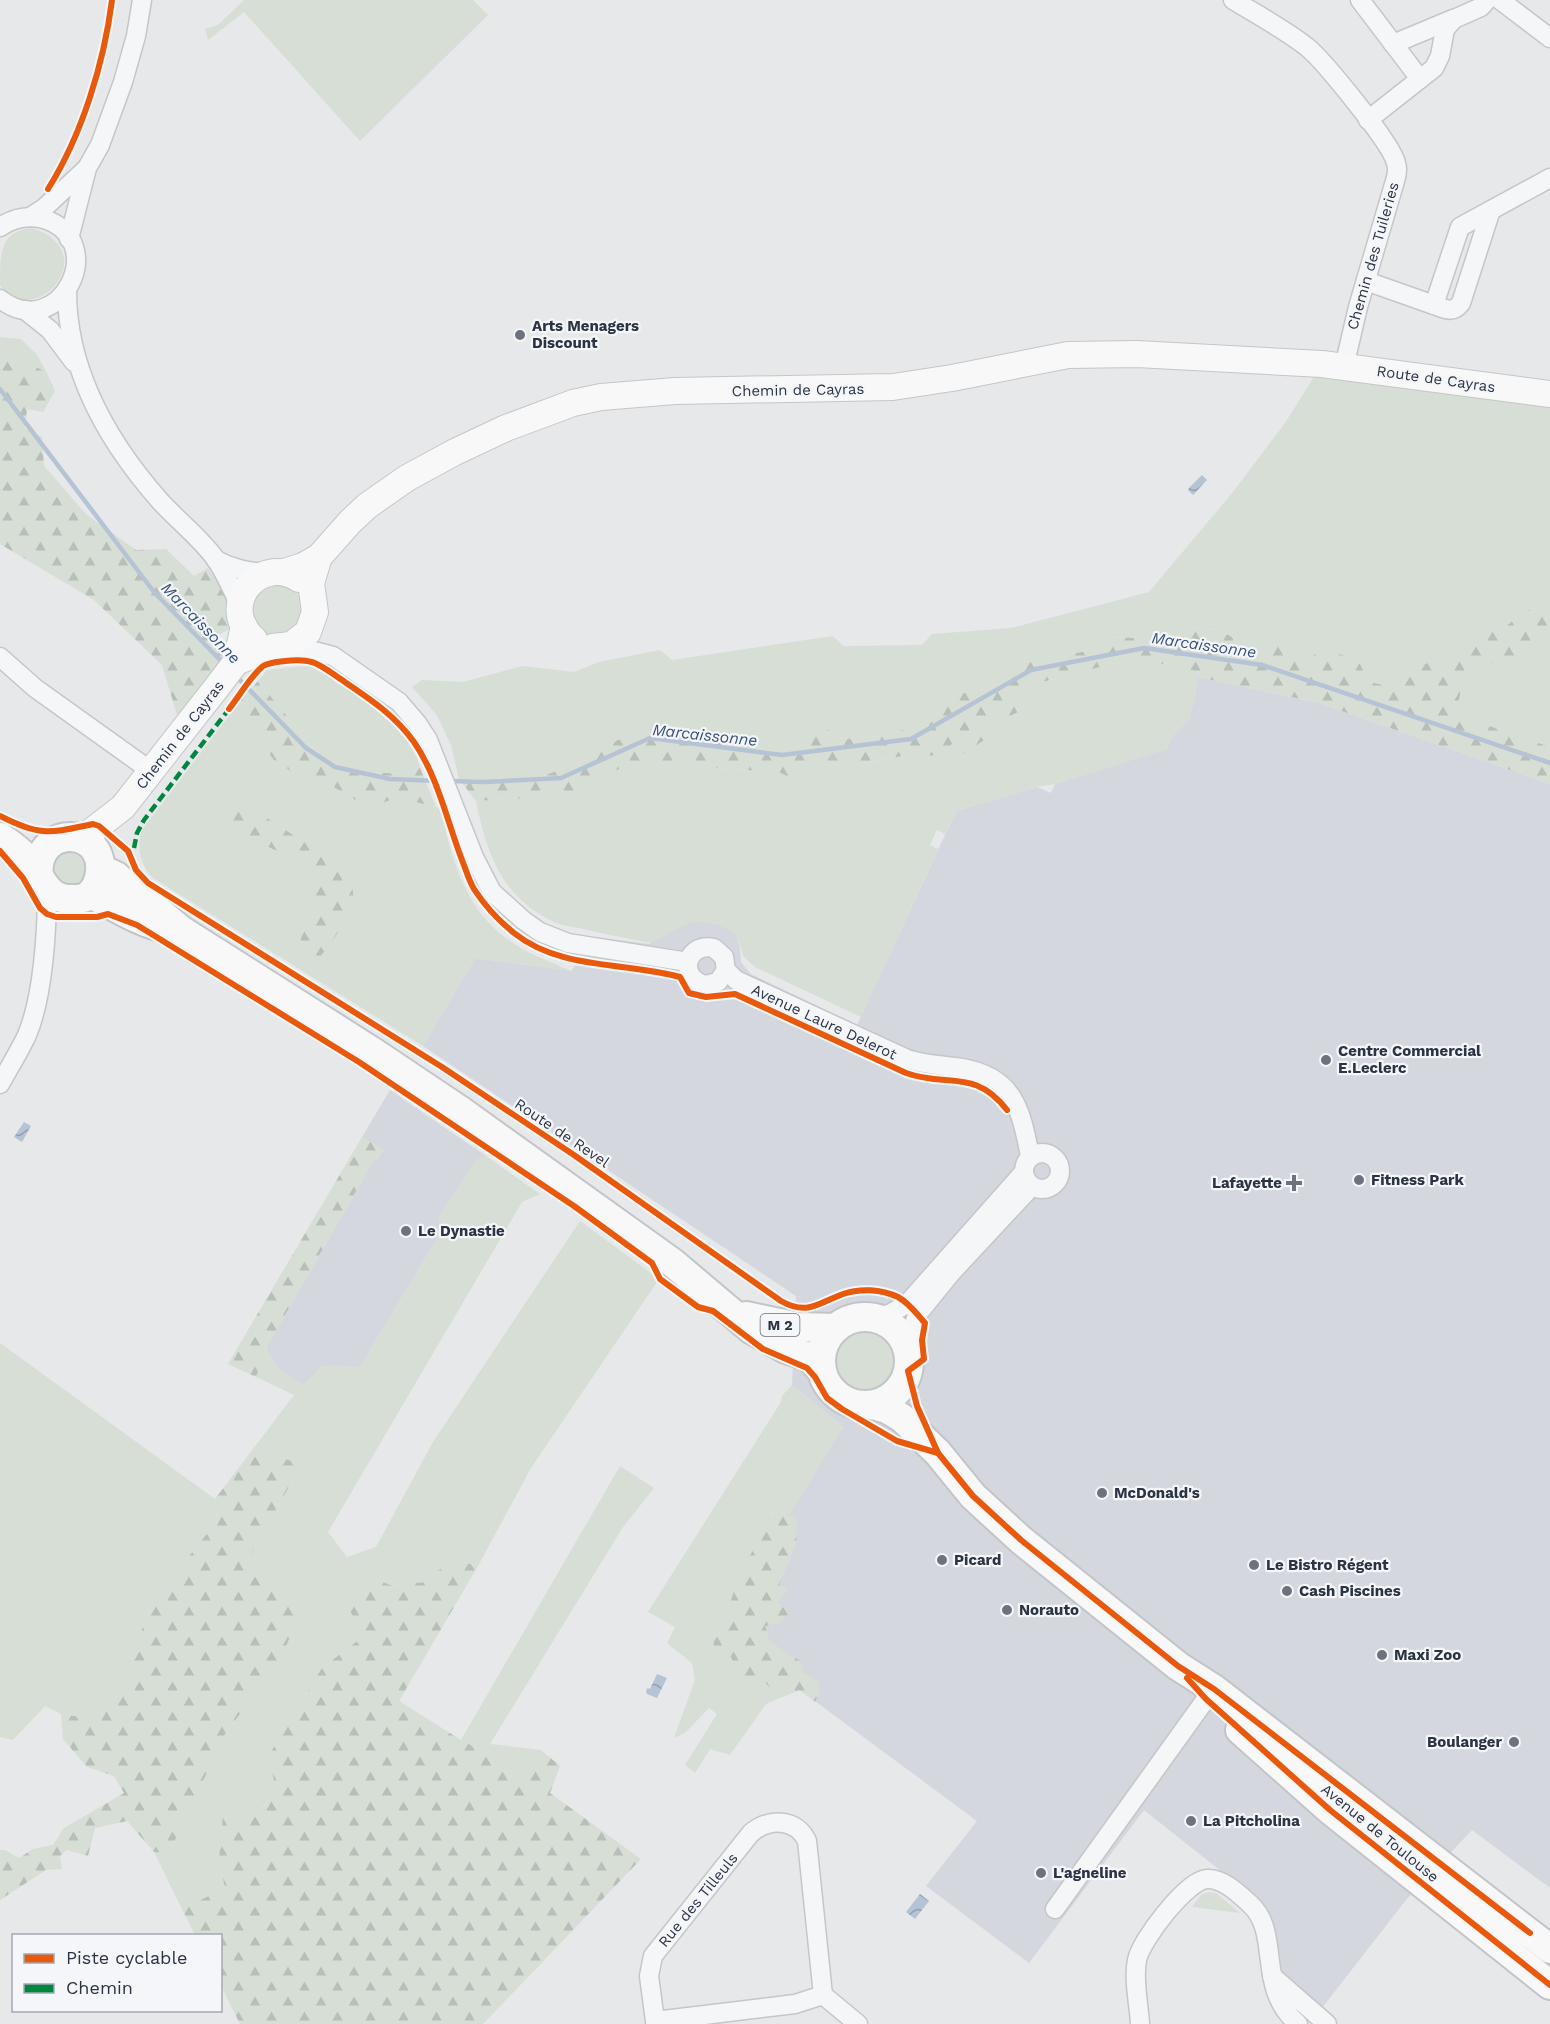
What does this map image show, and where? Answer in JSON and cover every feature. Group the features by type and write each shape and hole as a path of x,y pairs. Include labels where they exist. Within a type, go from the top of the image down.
{"main road":[{"path":"0,832 21,838 88,843 95,850 91,880 64,899 43,884 26,858 0,837"},
{"path":"43,884 38,867 40,858 45,849 65,840"},
{"name":"M 2","path":"91,880 159,926 181,930 360,1043 462,1111 673,1263 764,1337 786,1349 809,1357 822,1370"},
{"name":"M 2","path":"727,1308 755,1319 784,1325 836,1328"},
{"path":"857,1318 875,1318 894,1329 907,1359 917,1406 938,1454 902,1418 887,1409 843,1400 829,1387 822,1370 821,1359 823,1347 836,1328 857,1318"},
{"path":"873,1405 891,1397 899,1389 907,1359"},
{"name":"Avenue de Toulouse","path":"938,1454 992,1515 1178,1666 1233,1703 1550,1949"},
{"name":"Avenue de Toulouse","path":"1178,1666 1206,1699 1330,1810 1550,1985"}],"street":[{"path":"69,239 87,168 100,145 123,82 136,36 142,0"},
{"name":"Chemin des Tuileries","path":"1233,0 1268,20 1318,57 1392,152 1396,163 1397,173 1366,282 1333,365"},
{"path":"1360,0 1420,79"},
{"path":"1393,44 1481,7 1487,0"},
{"path":"1500,0 1550,38"},
{"path":"1368,120 1434,68 1440,56 1444,29 1454,19"},
{"path":"30,217 44,208 87,168"},
{"path":"1434,305 1460,227 1550,178"},
{"path":"1366,282 1450,311 1456,309 1461,303 1491,210"},
{"path":"0,228 16,219 30,217 48,221 57,226 69,239 76,256 75,274 67,291 49,306 9,306"},
{"path":"67,291 67,306 77,366 111,438 159,499 216,560 256,640 333,656 399,702 417,723 428,740 474,857 492,892 540,932 567,943 688,962 693,979 705,985 718,981 726,970"},
{"path":"9,306 51,330 77,366"},
{"name":"Chemin de Cayras","path":"65,840 88,834 123,807 236,662 248,585 260,576 303,566 319,556 367,506 407,478 506,428 573,403 601,397 675,391 893,387 1068,355 1137,354 1333,365"},
{"name":"Route de Cayras","path":"1333,365 1550,394"},
{"name":"Chemin de Cayras","path":"236,662 282,646 308,632 312,626 314,603 311,583 319,556"},
{"path":"216,560 231,568 298,578 314,603 318,628 333,656"},
{"path":"0,657 35,688 151,771"},
{"name":"Chemin de Cayras","path":"91,880 119,822 123,807"},
{"path":"47,929 91,880"},
{"path":"1,1082 27,1035 35,1008 47,929 43,884"},
{"name":"Avenue Laure Delerot","path":"688,962 695,951 708,946 714,948 724,957 726,970 736,980 907,1059 975,1071 997,1080 1009,1091 1018,1108 1028,1172"},
{"path":"875,1318 891,1313 907,1304 1028,1172"},
{"path":"907,1359 917,1314 1028,1172"},
{"path":"1055,1909 1206,1699"},
{"name":"Rue des Tilleuls","path":"788,1823 803,1832 807,1841 823,1995 795,2004 649,2022 649,1976 653,1956 751,1833 759,1827 788,1823"},
{"path":"1140,2024 1136,1973 1140,1949 1165,1915 1192,1885 1201,1880 1216,1880 1223,1883 1258,1913 1263,1923 1274,1990 1283,2009 1298,2024"},
{"path":"1271,1975 1327,2024"},
{"path":"823,1995 858,2024"}],"shaded area":[{"path":"1198,677 1319,703 1550,784 1550,1888 1472,1830 1406,1900 1322,2008 1283,1978 1275,1933 1256,1899 1144,1810 1029,1963 926,1886 977,1821 800,1690 779,1698 734,1591 843,1427 792,1385 796,1296 423,1046 475,958 571,971 596,937 649,944 674,929 696,920 720,925 736,934 741,962 751,974 857,1025 956,811 1037,787 1051,793 1055,784 1167,749 1173,735 1190,718"},
{"path":"390,1090 486,1156 476,1160 440,1216 437,1239 360,1367 322,1366 303,1386 276,1366 266,1348 371,1165 384,1150 362,1137"}],"green space":[{"path":"244,0 473,0 488,15 360,141 244,12 208,40 205,29 218,25"},
{"path":"33,228 54,240 63,254 63,270 56,284 44,295 30,300 14,297 0,285 4,245 14,234"},
{"path":"0,337 21,339 37,355 47,373 17,356 0,357"},
{"path":"17,356 47,373 55,391 43,412 27,409 25,428 42,437 44,466 87,515 136,550 166,549 194,576 208,568 225,593 234,627 218,635 223,658 207,684 177,715 162,665 94,600 0,544 0,357"},
{"path":"1314,377 1550,406 1550,600 1519,615 1502,630 1485,626 1462,658 1388,686 1369,682 1359,662 1306,660 1283,638 1249,646 1219,630 1169,627 1138,638 1106,637 1087,651 1014,665 978,691 956,694 927,723 881,736 841,739 829,730 805,745 773,751 719,737 618,740 586,760 527,782 459,779 451,745 437,715 412,687 422,680 463,682 522,666 574,672 599,662 660,650 672,660 833,636 843,646 922,645 932,634 1011,628 1149,592 1233,492 1285,423"},
{"path":"277,584 287,586 295,592 301,600 303,610 301,620 295,628 287,634 277,636 267,634 259,628 253,620 251,610 253,600 259,592 267,586"},
{"path":"1550,600 1550,646 1540,645 1519,660 1502,656 1462,684 1459,700 1446,711 1550,747 1550,784 1319,703 1198,677 1199,672 1165,663 1148,669 1131,659 1031,685 1022,710 1004,719 995,715 986,739 964,753 952,743 945,756 923,755 915,767 907,765 903,756 858,764 807,766 792,779 779,772 714,768 706,775 692,773 683,763 633,763 574,792 543,797 476,801 459,779 527,782 586,760 618,740 655,731 719,737 773,751 805,745 815,729 829,730 841,739 881,736 927,723 956,694 978,691 1014,665 1087,651 1106,637 1138,638 1169,627 1219,630 1249,646 1283,638 1306,660 1325,648 1359,662 1369,682 1388,686 1402,670 1440,660 1447,663 1462,658 1472,634 1485,626 1502,630 1519,615"},
{"path":"1540,645 1550,646 1550,747 1445,711 1459,700 1462,684 1503,655 1519,659"},
{"path":"1131,659 1148,669 1165,663 1199,672 1190,718 1173,735 1168,749 1055,784 1037,787 956,811 945,834 937,830 930,845 938,849 861,1017 755,967 744,957 736,934 711,923 701,922 683,926 651,943 556,923 522,901 510,888 492,857 480,821 476,801 543,797 574,792 607,773 633,763 683,763 693,773 706,775 714,768 779,772 792,779 807,766 858,764 923,755 952,743 995,714 1022,710 1031,685"},
{"path":"309,665 359,695 390,720 413,751 420,768 403,774 370,772 327,765 258,681 267,670"},
{"path":"258,681 327,765 370,772 403,774 420,768 436,807 398,798 367,807 332,786 305,780 274,760 242,717 238,704"},
{"path":"238,704 242,717 305,780 332,786 367,807 398,798 440,808 456,866 472,900 483,916 513,943 571,971 475,958 423,1046 153,878 140,856 139,843 142,830","holes":["292,858 354,905 302,933 316,906 317,884"]},
{"path":"235,797 351,873 354,905 335,937 314,965 298,956 302,933 316,906 316,884 292,858 250,838 226,817"},
{"path":"54,850 81,850 90,869 80,887 60,890 46,861"},
{"path":"362,1137 384,1150 371,1165 266,1348 256,1377 228,1364"},
{"path":"486,1156 540,1194 522,1202 328,1532 347,1557 376,1547 433,1442 580,1221 659,1279 531,1468 478,1566 450,1559 427,1582 390,1585 367,1575 346,1605 366,1634 322,1668 276,1791 219,1860 225,1888 182,1909 154,1852 169,1853 227,1730 273,1674 293,1595 275,1589 244,1566 302,1464 253,1449 294,1395 256,1377 266,1348 276,1366 303,1386 322,1366 360,1367 437,1239 440,1216 476,1160"},
{"path":"858,1330 870,1330 887,1339 894,1350 896,1362 894,1374 887,1385 870,1394 858,1394 846,1389 837,1380 832,1368 832,1356 837,1344 846,1335"},
{"path":"0,1343 215,1499 217,1521 151,1604 134,1652 125,1692 81,1717 61,1714 45,1706 13,1740 0,1737"},
{"path":"792,1385 843,1427 790,1515 774,1511 745,1588 734,1592 721,1631 713,1641 731,1657 739,1674 763,1680 779,1698 766,1704 730,1755 710,1749 695,1773 685,1765 717,1714 709,1708 685,1733 674,1738 695,1680 692,1663 667,1643 675,1627 648,1612 781,1402 782,1396"},
{"path":"253,1449 302,1464 244,1566 275,1589 293,1595 297,1622 273,1674 227,1730 169,1853 154,1852 127,1821 95,1828 88,1856 67,1850 60,1856 62,1869 46,1870 0,1900 0,1850 5,1850 19,1858 33,1849 53,1845 64,1828 124,1793 114,1776 87,1767 63,1739 61,1714 81,1717 125,1692 134,1652 151,1604 217,1521 215,1499"},
{"path":"620,1466 654,1488 623,1527 490,1744 541,1750 512,1777 493,1757 461,1740"},
{"path":"775,1511 797,1519 796,1544 779,1585 788,1589 778,1602 789,1613 780,1623 765,1626 770,1641 801,1661 803,1672 817,1680 820,1692 815,1702 799,1690 779,1698 763,1680 738,1675 731,1657 716,1658 713,1641 721,1631 734,1591 745,1588 738,1577"},
{"path":"450,1559 478,1566 399,1701 493,1757 512,1777 541,1750 560,1766 550,1793 641,1859 483,2024 240,2024 222,1988 222,1934 194,1934 182,1909 225,1888 219,1860 223,1816 262,1809 276,1791 269,1755 322,1668 365,1635 346,1605 367,1575 390,1585 427,1582"},
{"path":"1208,1892 1216,1893 1240,1913 1192,1907 1201,1895"}],"water":[{"path":"1202,475 1207,480 1193,495 1188,490"},
{"path":"24,1122 31,1126 22,1142 14,1137"},
{"path":"657,1674 667,1678 657,1698 647,1694 646,1691 650,1689"},
{"path":"920,1894 929,1901 915,1919 906,1912"}],"waterway":[{"name":"Marcaissonne","path":"0,389 154,592 225,665"},
{"name":"Marcaissonne","path":"450,781 485,782 561,778 650,738 782,755 911,739 1031,670 1144,648 1262,665 1550,763"},
{"name":"Marcaissonne","path":"235,675 306,748 335,767 390,779 438,781"}],"marked path":[{"path":"134,848 137,833 144,820 229,709"}],"cycle path":[{"path":"48,189 71,146 90,98 103,49 112,0"},
{"path":"229,709 263,666 294,660 319,665 380,707 414,742 436,784 474,889 503,923 532,945 572,959 680,977 689,993 706,997 735,994 906,1073 972,1084 995,1097 1007,1110"},
{"name":"Route de Revel","path":"0,816 36,830 66,830 93,824 99,826 128,851 136,870 148,883 442,1067 574,1155 781,1301 799,1308 806,1308 843,1294 863,1290 885,1292 902,1299 925,1323 922,1340 924,1359 908,1371 917,1406 938,1453 973,1496 1021,1540 1178,1666 1214,1689 1530,1933"},
{"path":"0,851 23,878 40,908 47,914 56,917 97,917 108,914 137,925 359,1062 574,1206 652,1263 660,1279 698,1307 713,1311 763,1349 807,1368 827,1398 842,1409 897,1441 938,1453"},
{"path":"1187,1678 1206,1699 1330,1810 1550,1985"}],"place":[{"name":"Arts Menagers Discount","path":"520,335"},
{"name":"Centre Commercial E.Leclerc","path":"1326,1060"},
{"name":"Fitness Park","path":"1359,1180"},
{"name":"Lafayette","path":"1294,1183"},
{"name":"Le Dynastie","path":"406,1231"},
{"name":"McDonald's","path":"1102,1493"},
{"name":"Picard","path":"942,1560"},
{"name":"Le Bistro Régent","path":"1254,1565"},
{"name":"Cash Piscines","path":"1287,1591"},
{"name":"Norauto","path":"1007,1610"},
{"name":"Maxi Zoo","path":"1382,1655"},
{"name":"Boulanger","path":"1514,1742"},
{"name":"La Pitcholina","path":"1191,1821"},
{"name":"L'agneline","path":"1041,1873"}]}
